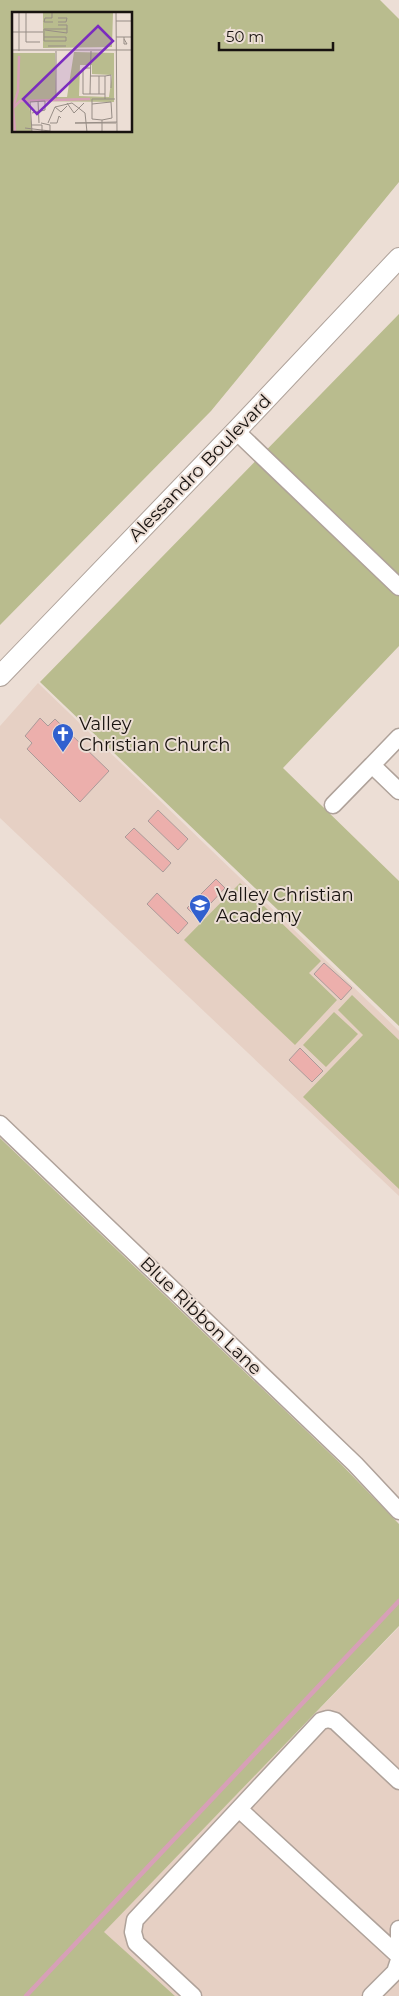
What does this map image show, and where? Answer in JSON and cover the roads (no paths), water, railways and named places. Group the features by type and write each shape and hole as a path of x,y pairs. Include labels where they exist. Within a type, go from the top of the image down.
{"main road":[{"name":"Alessandro Boulevard","path":"0,676 236,431 399,258"}],"street":[{"path":"236,431 399,587"},
{"path":"333,805 399,737"},
{"path":"372,765 399,791"},
{"name":"Blue Ribbon Lane","path":"0,1124 341,1451 399,1512"},
{"path":"192,1996 136,1943 132,1932 135,1920 321,1721 328,1719 335,1721 399,1782"},
{"path":"239,1809 399,1956"},
{"path":"399,1929 399,1945"},
{"path":"371,1996 395,1972 399,1960"}],"waterway":[{"path":"26,1996 399,1601"}],"place":[{"name":"Valley Christian Church","path":"63,753"},
{"name":"Valley Christian Academy","path":"200,924"}]}
